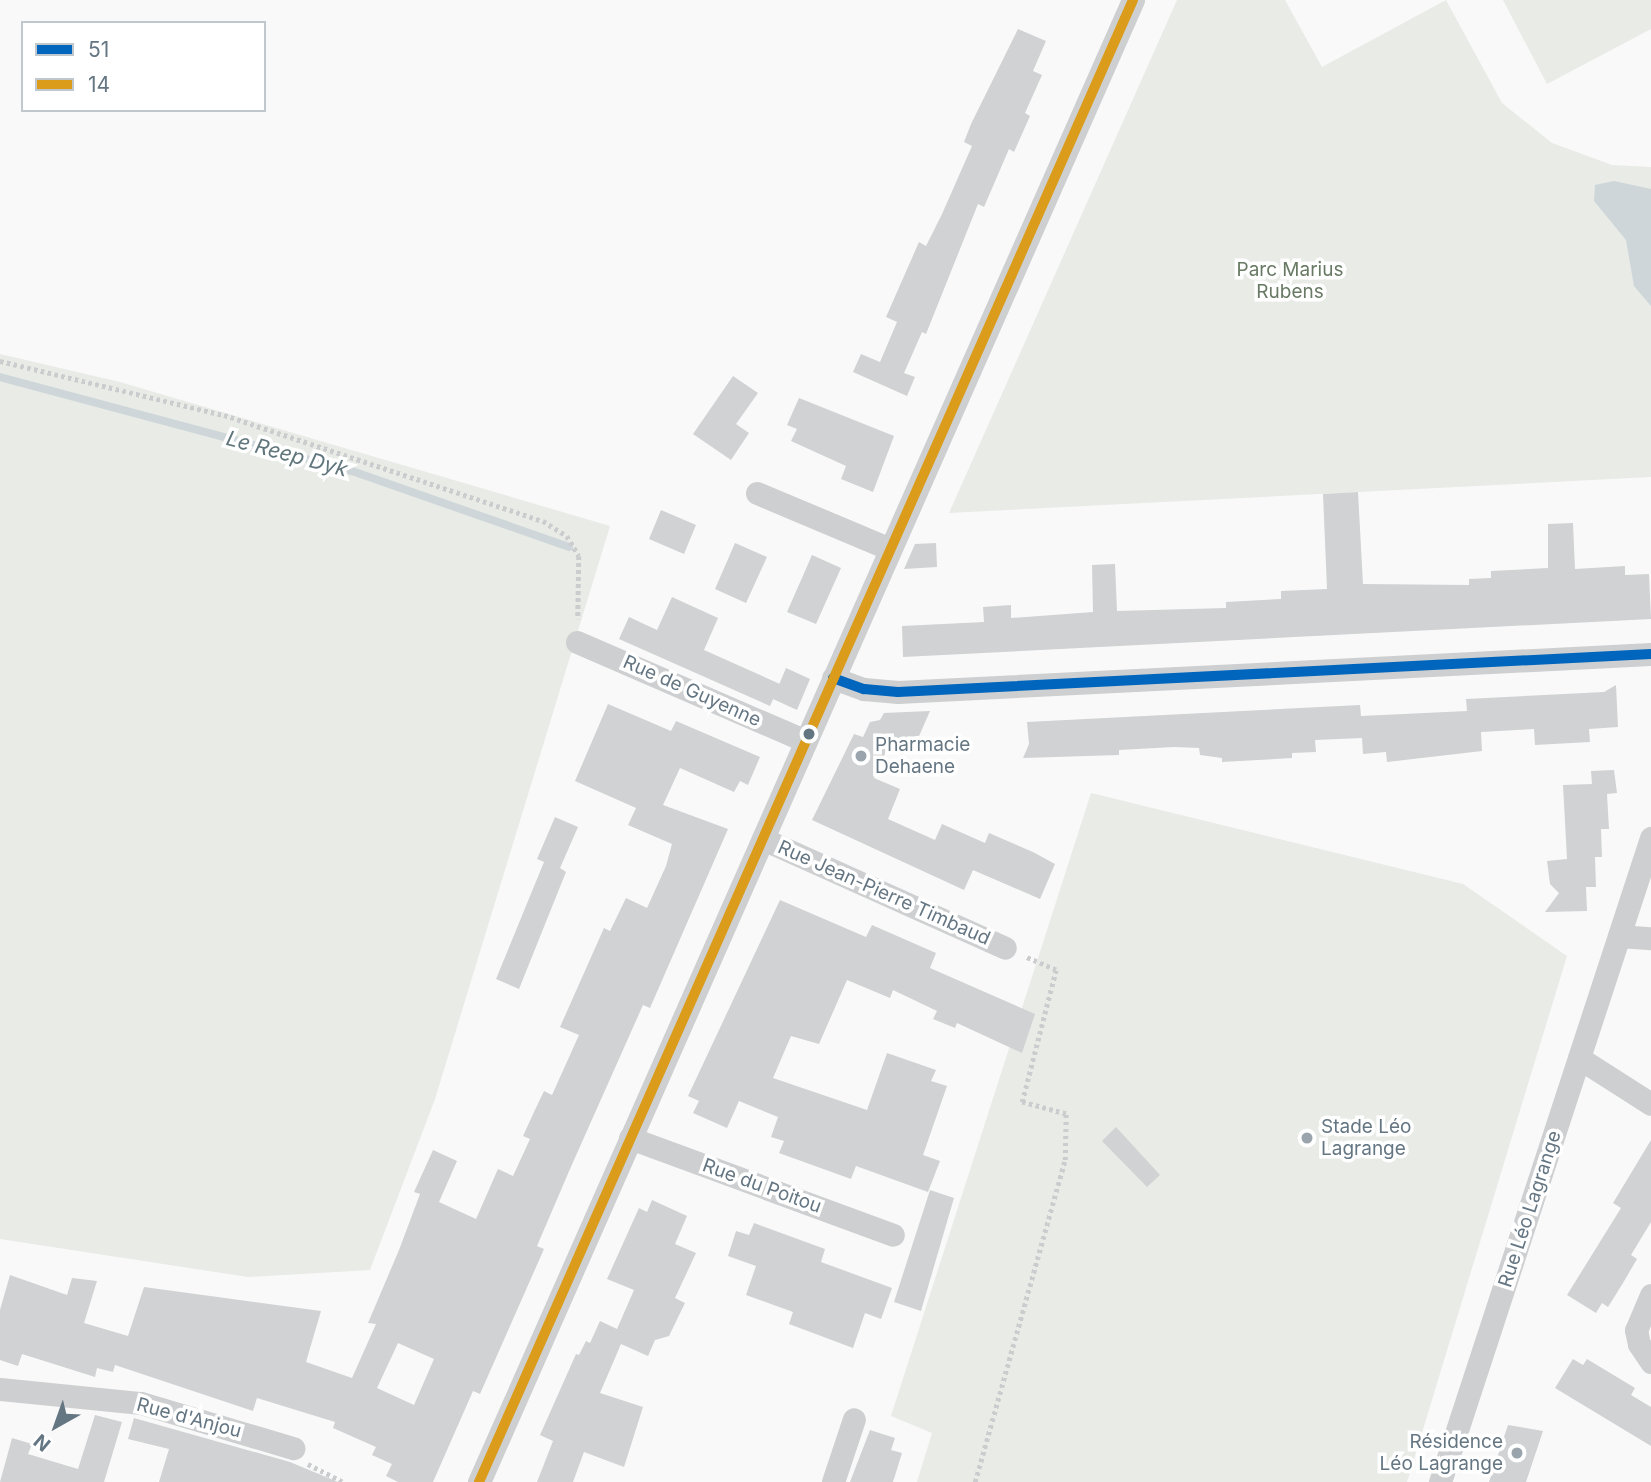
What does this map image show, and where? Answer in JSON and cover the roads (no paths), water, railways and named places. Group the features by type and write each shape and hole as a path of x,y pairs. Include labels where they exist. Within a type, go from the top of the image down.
{"street":[{"path":"480,1482 1133,0"},
{"path":"757,493 890,548"},
{"name":"Rue de Guyenne","path":"577,642 806,741"},
{"path":"833,678 864,689 898,692 1651,654"},
{"name":"Rue Léo Lagrange","path":"1440,1482 1651,838"},
{"name":"Rue Jean-Pierre Timbaud","path":"763,839 1005,948"},
{"path":"1619,936 1651,938"},
{"path":"1579,1058 1651,1104"},
{"name":"Rue du Poitou","path":"630,1138 893,1235"},
{"path":"1651,1295 1636,1330 1639,1345 1651,1362"},
{"name":"Rue d'Anjou","path":"0,1389 148,1405 293,1448"},
{"path":"833,1482 854,1419"}],"waterway":[{"name":"Le Reep Dyk","path":"0,377 352,471 569,547"}],"place":[{"name":"Pharmacie Dehaene","path":"861,756"},
{"name":"Stade Léo Lagrange","path":"1307,1138"},
{"name":"Résidence Léo Lagrange","path":"1517,1453"}],"park label":[{"name":"Parc Marius Rubens","path":"1290,281"}]}
